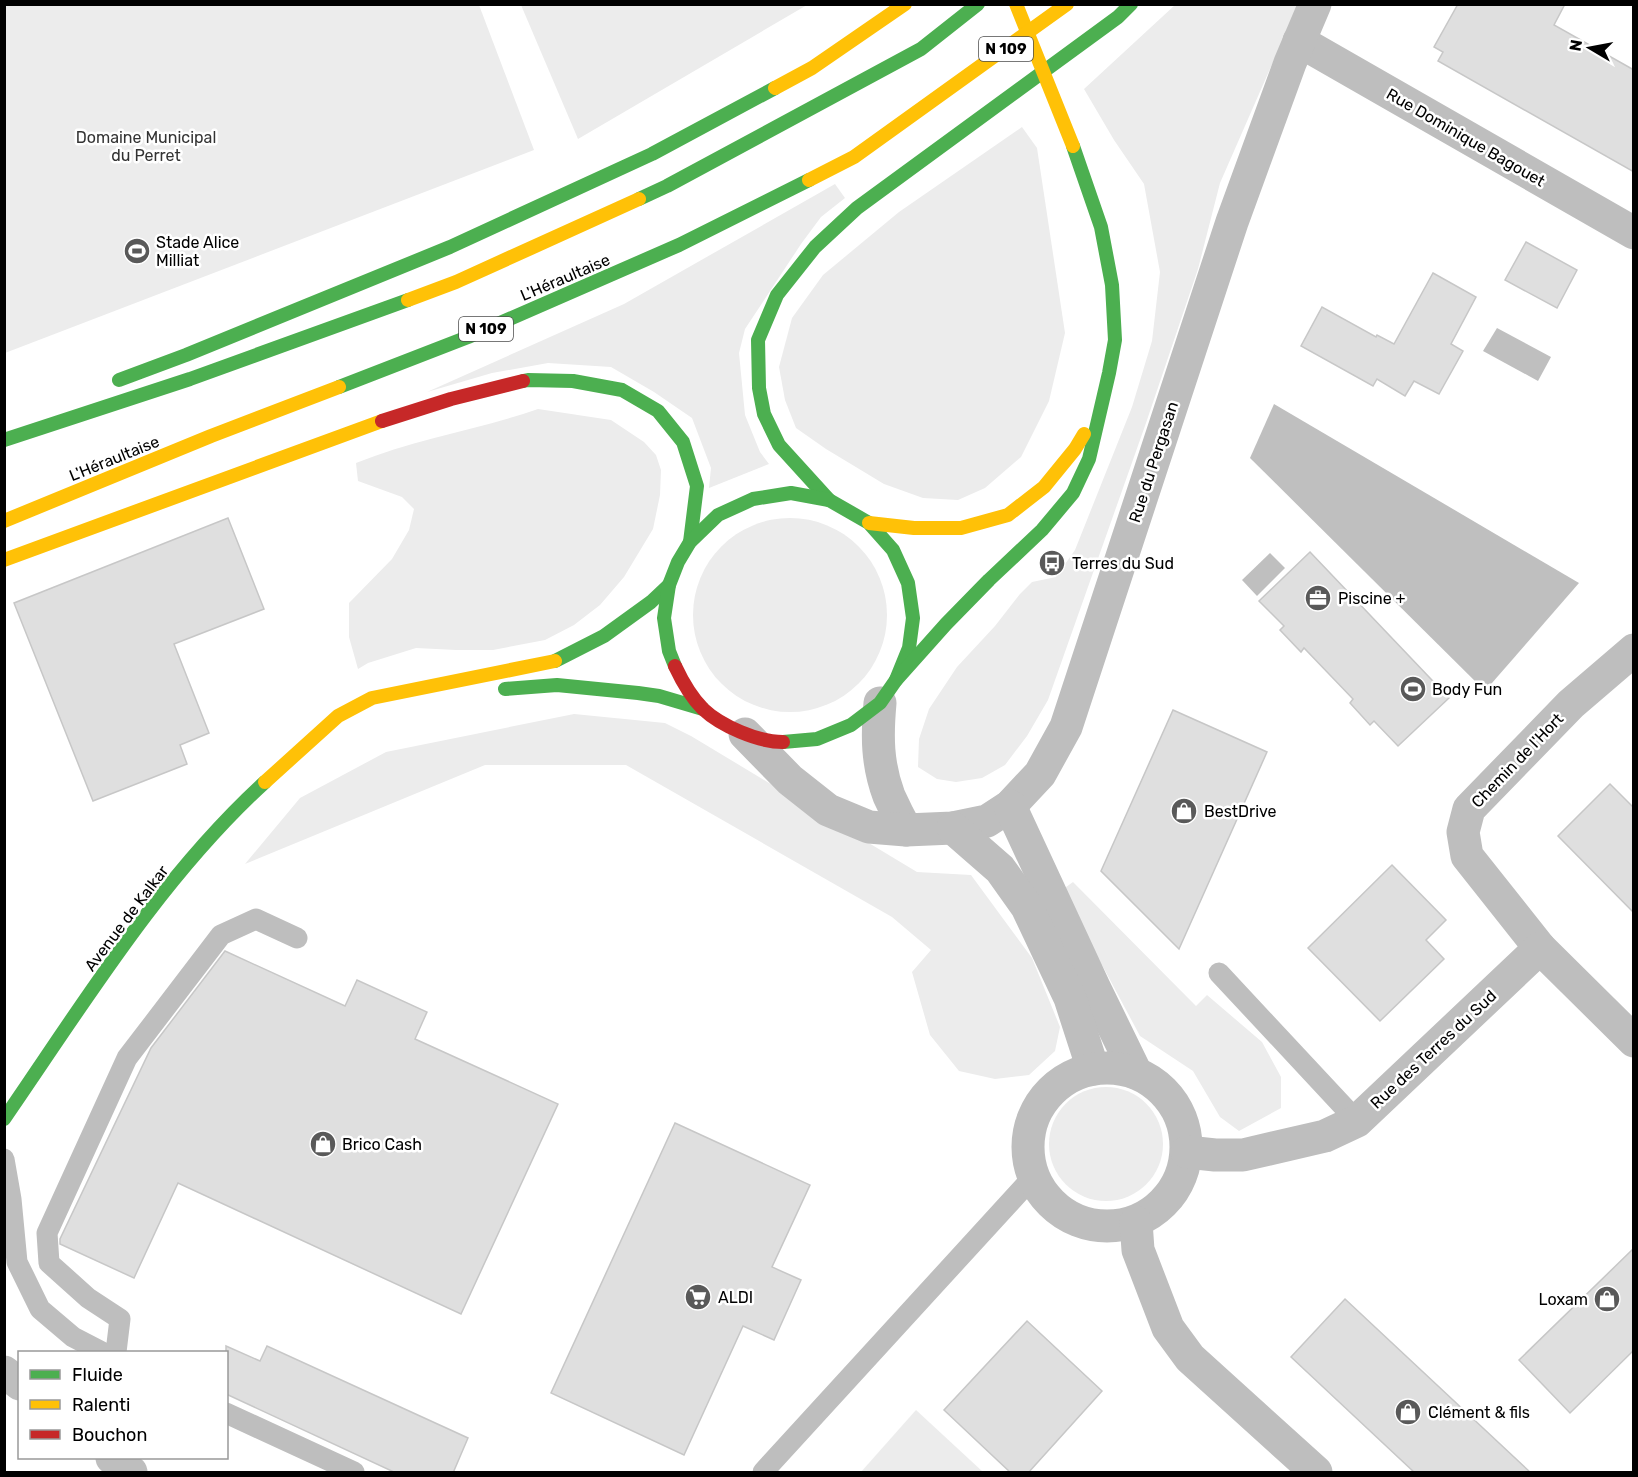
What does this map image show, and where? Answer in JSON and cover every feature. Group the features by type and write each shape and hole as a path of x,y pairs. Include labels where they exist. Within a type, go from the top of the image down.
{"main road":[{"path":"4,440 190,379 456,282 668,186 921,49 978,4"},
{"path":"829,500 791,493 753,499 718,515 690,542 678,562 669,585 664,618 669,651 682,682 703,708 723,723 745,734 780,742 817,739 851,725 888,691 946,624 989,580 1042,530 1072,494 1089,459 1115,340 1112,285 1101,227 1077,156 1016,4"},
{"name":"L'Héraultaise","path":"4,520 211,436 468,337 680,245 854,157 1067,4"},
{"path":"888,691 909,648 913,618 908,583 893,550 869,523 829,500 778,445 764,414 759,388 758,340 777,295 815,247 857,208 1118,17 1131,4"},
{"path":"111,383 186,355 450,247 652,154 812,68 902,7"},
{"path":"4,561 377,423 451,399 528,380 573,381 622,390 658,411 683,442 697,486 690,542"},
{"path":"869,523 914,528 961,528 1008,515 1044,487 1075,449 1104,397"},
{"name":"Avenue de Kalkar","path":"4,1119 131,935 183,869 236,809 338,716 372,698 552,662 604,636 643,609 669,585"},
{"path":"495,690 567,686 659,696 703,708"},
{"name":"Avenue de Kalkar","path":"296,754 344,730"}],"street":[{"name":"Rue du Pergasan","path":"745,734 790,780 828,810 868,827 906,830 953,828 987,821 1010,806 1040,774 1066,728 1232,222 1315,4"},
{"name":"Rue Dominique Bagouet","path":"1299,41 1634,232"},
{"name":"Chemin de l'Hort","path":"1540,948 1467,856 1463,832 1469,809 1570,704 1634,650"},
{"path":"888,691 877,737 880,765 890,797 906,830"},
{"path":"1010,806 1136,1074"},
{"path":"953,828 1000,869 1027,907 1070,998 1093,1069"},
{"path":"1540,948 1634,1041"},
{"name":"Rue des Terres du Sud","path":"1187,1152 1243,1155 1325,1136 1357,1121 1540,948"},
{"path":"1120,1068 1136,1074 1161,1089 1176,1107 1185,1129 1187,1152 1182,1174 1171,1194 1156,1211 1136,1222 1105,1227 1075,1221 1050,1203 1033,1178 1027,1147 1033,1116 1047,1094 1069,1077 1093,1069 1120,1068"},
{"path":"1136,1222 1138,1250 1168,1328 1190,1358 1316,1473"},
{"path":"4,1372 18,1382"},
{"path":"113,1459 130,1473"}],"lane":[{"path":"116,1351 120,1319 87,1298 49,1263 47,1233 128,1058 221,935 256,919 297,938"},
{"path":"1220,973 1357,1121"},
{"path":"4,1159 11,1199 17,1262 40,1309 73,1336 99,1351"},
{"path":"763,1473 1033,1178"},
{"path":"228,1414 354,1473"}],"green space":[{"name":"Stade Alice Milliat","path":"5,4 479,5 534,150 5,353"},
{"path":"521,5 807,5 578,139"},
{"path":"1175,5 1298,5 1220,183 1198,269 1048,700 1027,736 1005,765 982,778 956,782 937,779 918,767 919,739 929,709 957,667 995,626 1020,594 1032,582 1056,577 1075,550 1132,407 1152,341 1160,272 1144,184 1114,140 1084,89"},
{"path":"1022,127 1037,148 1065,333 1049,401 1021,457 985,488 958,500 923,498 884,484 796,428 785,400 779,367 792,318 823,275 899,212"},
{"path":"835,184 845,198 821,217 801,244 745,329 739,353 745,415 760,452 769,464 709,488 711,468 692,418 611,367 548,363 492,373 427,392 624,304"},
{"path":"538,409 611,420 644,442 656,455 661,470 660,495 653,529 624,577 600,605 574,625 545,640 493,650 416,648 368,663 358,669 349,637 349,603 392,559 409,530 414,509 402,497 358,481 356,463 401,447"},
{"path":"780,518 800,518 836,529 859,546 871,561 880,578 887,605 887,625 880,652 871,669 859,684 844,696 827,705 800,712 780,712 744,701 715,677 704,661 697,643 693,625 693,605 704,569 728,540 744,529 762,522"},
{"path":"574,714 665,723 691,736 917,872 971,875 1032,958 1060,1027 1055,1051 1029,1075 995,1079 959,1071 930,1035 912,972 931,950 892,917 626,765 485,765 245,864 300,798 386,752"},
{"path":"1073,882 1196,1006 1207,995 1262,1042 1281,1077 1281,1108 1239,1131 1220,1117 1193,1071 1140,1036 1062,890"},
{"path":"1106,1087 1128,1091 1147,1103 1159,1122 1163,1144 1159,1166 1147,1185 1128,1197 1106,1201 1084,1197 1065,1185 1053,1166 1049,1144 1053,1122 1065,1103 1084,1091"},
{"path":"916,1410 983,1472 861,1472"}],"shaded area":[{"path":"1497,328 1551,357 1538,381 1483,351"},
{"path":"1274,404 1579,583 1485,691 1250,458"},
{"path":"1270,553 1285,568 1257,596 1242,580"}],"building":[{"path":"1458,4 1565,4 1554,25 1634,70 1634,172 1438,61 1443,52 1434,47"},
{"path":"1526,242 1577,270 1557,308 1505,280"},
{"path":"1433,273 1476,297 1451,344 1463,351 1439,394 1414,381 1405,396 1377,379 1373,386 1301,346 1322,307 1376,337 1377,335 1394,344"},
{"path":"228,518 264,609 174,644 209,733 180,745 187,764 93,801 14,603"},
{"path":"1310,552 1449,698 1398,746 1374,721 1370,725 1350,703 1353,699 1304,648 1301,652 1280,630 1284,626 1259,601"},
{"name":"BestDrive","path":"1173,710 1267,752 1179,949 1101,871"},
{"path":"1610,784 1634,808 1634,913 1558,836"},
{"path":"1392,865 1446,920 1426,940 1444,959 1380,1021 1308,948"},
{"name":"Brico Cash","path":"225,951 345,1006 357,980 427,1012 415,1039 558,1104 461,1314 178,1183 134,1278 60,1244 60,1239 151,1048"},
{"name":"ALDI","path":"675,1123 810,1185 772,1267 801,1280 774,1340 743,1326 684,1455 551,1393"},
{"name":"Loxam","path":"1634,1248 1634,1350 1570,1413 1519,1360"},
{"name":"Clément & fils","path":"1345,1299 1531,1473 1415,1473 1291,1357"},
{"path":"1027,1321 1102,1391 1028,1473 1011,1473 944,1410"},
{"path":"226,1346 260,1361 267,1346 468,1438 453,1473 396,1473 228,1395 228,1351 226,1351"}],"traffic: fast":[{"path":"639,199 921,49 978,4"},
{"path":"829,500 779,445 764,414 759,388 758,340 777,295 815,247 857,208 1118,17 1131,4"},
{"path":"119,380 450,247 652,154 775,88"},
{"path":"783,742 817,739 851,725 880,703 896,680 946,624 1042,530 1073,493 1089,459 1115,340 1112,285 1101,227 1073,146"},
{"path":"339,387 468,337 679,245 809,180"},
{"path":"4,440 190,379 408,300"},
{"path":"523,381 573,381 622,390 658,411 683,442 697,486 690,542"},
{"path":"675,666 669,651 664,618 669,585 678,562 690,542 718,515 753,499 791,493 829,500 869,523 893,550 908,583 913,618 909,648 896,680"},
{"path":"555,661 604,636 651,602 669,585"},
{"path":"505,689 557,685 638,693 659,696 703,709"},
{"path":"4,1119 94,987 157,900 227,819 265,782"}],"traffic: slow":[{"path":"775,88 812,68 905,4"},
{"path":"1016,4 1073,146"},
{"path":"809,180 854,157 1067,4"},
{"path":"408,300 456,282 639,199"},
{"path":"4,521 211,436 339,387"},
{"path":"4,560 382,421"},
{"path":"869,523 914,528 961,528 1008,515 1044,487 1075,449 1084,434"},
{"path":"265,782 338,716 372,698 555,661"}],"traffic: jam":[{"path":"382,421 451,399 523,381"},
{"path":"675,666 691,694 711,715 751,736 783,742"}],"place":[{"name":"Stade Alice Milliat","path":"137,251"},
{"name":"Terres du Sud","path":"1052,563"},
{"name":"Piscine +","path":"1318,598"},
{"name":"Body Fun","path":"1413,689"},
{"name":"BestDrive","path":"1184,811"},
{"name":"Brico Cash","path":"323,1144"},
{"name":"ALDI","path":"698,1297"},
{"name":"Loxam","path":"1607,1299"},
{"name":"Clément & fils","path":"1408,1412"}],"park label":[{"name":"Domaine Municipal du Perret","path":"146,146"}]}
